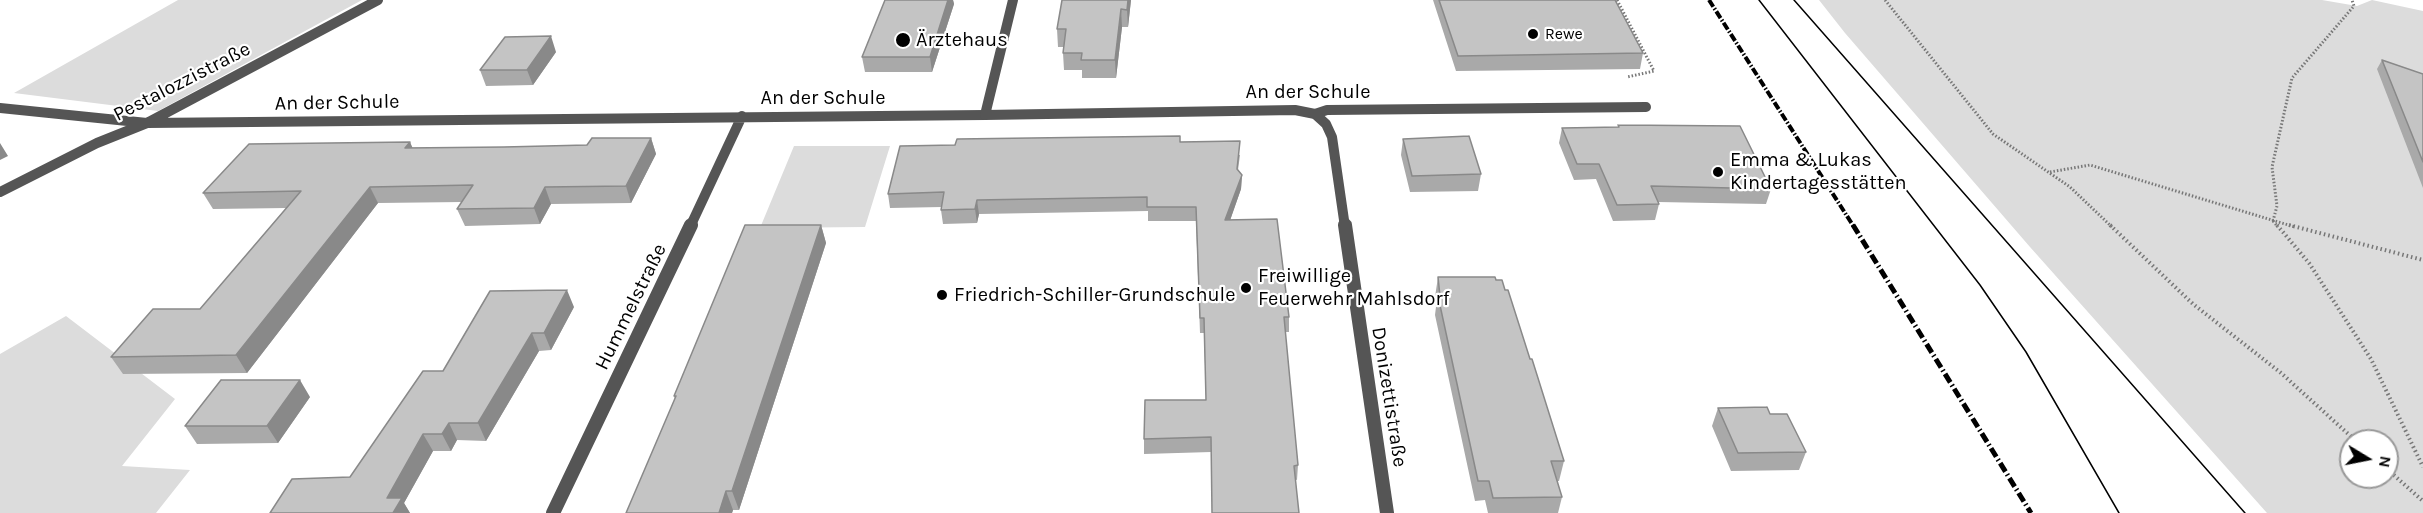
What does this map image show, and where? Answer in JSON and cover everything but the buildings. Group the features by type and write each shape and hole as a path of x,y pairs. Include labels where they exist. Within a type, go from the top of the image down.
{"street":[{"name":"Pestalozzistraße","path":"0,192 97,143 147,123 378,0"},
{"path":"985,115 1013,0"},
{"name":"An der Schule","path":"0,108 147,123 1264,110 1295,110 1315,114 1327,110 1646,107"},
{"name":"Donizettistraße","path":"1315,114 1326,124 1332,137 1387,513"},
{"name":"Hummelstraße","path":"553,513 742,116"}],"path":[{"path":"1617,0 1654,70 1622,78"},
{"path":"1885,0 1993,134 2070,187 2193,304 2281,374 2343,429"},
{"path":"2273,220 2277,206 2272,167 2292,78 2354,6 2352,0"},
{"path":"2049,172 2090,165 2273,220 2423,260"},
{"path":"2273,220 2309,263 2371,359 2423,467"},
{"path":"2399,480 2423,501"}],"shaded area":[{"path":"178,0 362,0 158,111 14,93"},
{"path":"1819,0 2322,0 2357,6 2372,0 2423,11 2423,513 2267,513 2030,247"},
{"path":"794,146 890,146 865,227 760,228"},
{"path":"66,316 175,399 122,466 190,470 156,513 0,513 0,354"}],"tram line":[{"path":"1759,0 1980,285 2026,352 2119,513"},
{"path":"1794,0 2245,513"}],"railway":[{"path":"1709,0 1854,227"},
{"path":"1853,225 2031,513"}],"place":[{"name":"Rewe","path":"1533,34"},
{"name":"Ärztehaus","path":"903,40"},
{"name":"Emma & Lukas Kindertagesstätten","path":"1718,172"},
{"name":"Freiwillige Feuerwehr Mahlsdorf","path":"1246,288"},
{"name":"Friedrich-Schiller-Grundschule","path":"942,295"}]}
